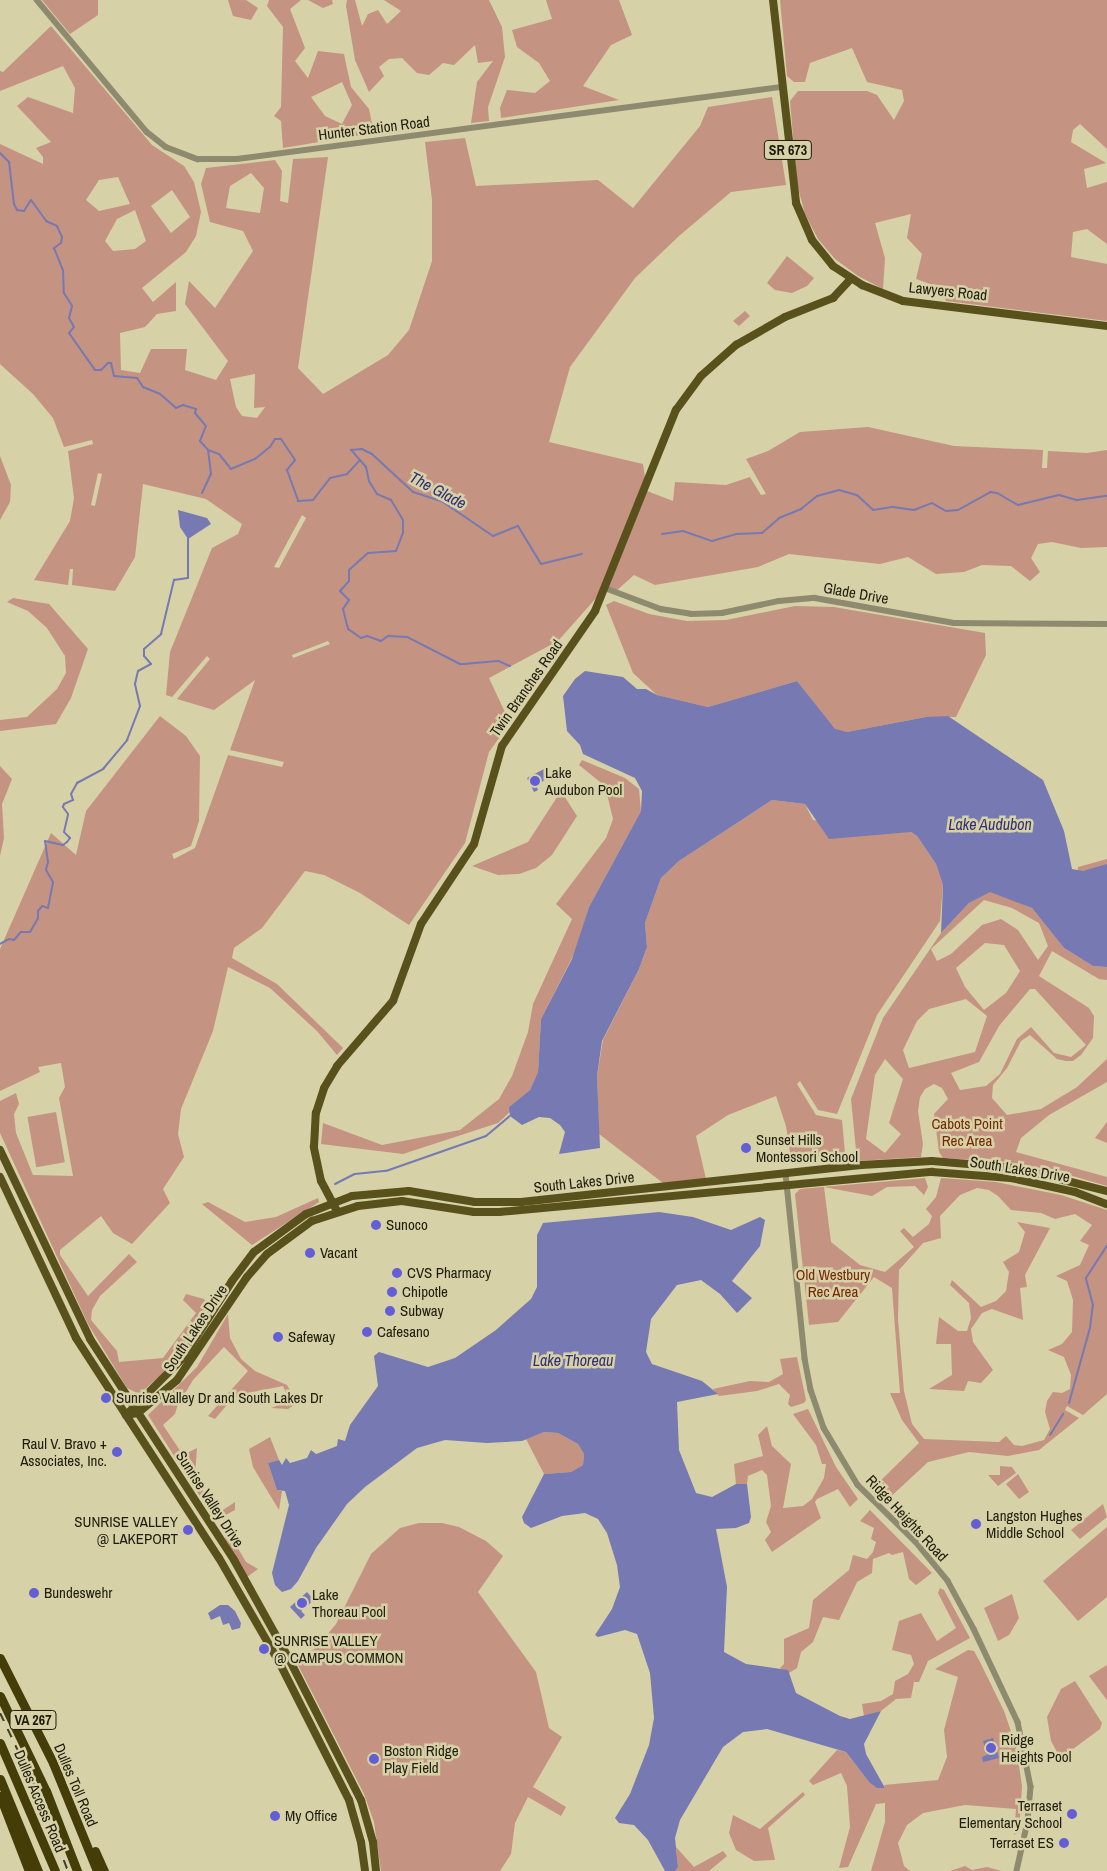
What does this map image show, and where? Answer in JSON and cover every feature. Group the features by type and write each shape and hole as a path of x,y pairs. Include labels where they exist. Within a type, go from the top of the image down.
{"highway":[{"name":"Dulles Toll Road","path":"0,1658 62,1784 96,1871"},
{"name":"Dulles Access Road","path":"0,1696 46,1791 78,1871"},
{"name":"Dulles Access Road","path":"0,1743 55,1871"},
{"path":"0,1778 38,1871"},
{"path":"62,1784 104,1871"},
{"path":"0,1796 29,1871"}],"main road":[{"name":"Lawyers Road","path":"773,0 793,189 799,214 820,252 851,279 880,294 911,302 979,308 1107,326"},
{"name":"Twin Branches Road","path":"337,1211 330,1203 316,1167 314,1147 316,1114 324,1088 337,1066 392,1002 420,924 474,844 502,746 583,631 605,588 676,410 691,387 711,366 744,340 785,317 833,298 851,279"},
{"name":"Sunrise Valley Drive","path":"0,1150 72,1307 133,1406 234,1560 288,1657 361,1800 373,1842 376,1871"},
{"name":"South Lakes Drive","path":"126,1415 183,1358 236,1274 254,1252 295,1220 330,1203 366,1193 393,1191 475,1202 521,1202 909,1162 958,1162 1036,1171 1107,1191"},
{"name":"South Lakes Drive","path":"126,1415 138,1413 170,1387 188,1367 257,1264 293,1233 329,1214 369,1204 402,1201 474,1212 499,1212 897,1173 962,1173 1056,1187 1107,1204"},
{"name":"Sunrise Valley Drive","path":"0,1177 67,1321 219,1558 279,1662 349,1800 361,1842 365,1871"},
{"name":"Twin Branches Road","path":"329,1214 330,1203"}],"street":[{"name":"Hunter Station Road","path":"37,0 147,132 166,147 198,159 237,159 781,87"},
{"name":"Glade Drive","path":"605,588 646,604 691,614 722,614 779,601 815,598 954,623 1107,624"},
{"name":"Ridge Heights Road","path":"786,1174 805,1359 811,1390 824,1428 858,1484 916,1542 951,1586 1018,1722 1031,1787 1028,1822 1017,1871"}],"green space":[{"path":"42,0 98,0 98,15 70,34"},
{"path":"228,0 246,0 258,8 251,20 233,16"},
{"path":"269,0 301,0 290,9 305,48 295,61 308,78 318,51 344,54 351,87 369,109 374,133 283,148 281,121 274,116 281,107 283,27 267,6","holes":["342,82 352,105 342,124 325,116 311,97"]},
{"path":"308,0 332,0 333,4 323,8"},
{"path":"347,0 355,0 362,26 368,14 378,10 387,24 401,11 384,0 489,0 502,27 505,57 488,107 489,121 471,123 477,82 493,61 478,63 475,45 454,65 443,63 429,75 417,73 402,58 389,59 379,67 384,76 369,92 355,60 346,6"},
{"path":"546,0 619,0 632,35 611,45 583,86 619,100 501,118 500,108 507,90 535,93 550,81 539,63 517,47 512,30 552,19"},
{"path":"780,0 1107,0 1107,149 1080,124 1073,130 1071,142 1106,163 1084,169 1087,188 1107,182 1107,244 1087,229 1073,232 1071,257 1107,264 1107,321 946,301 941,288 916,279 922,254 907,238 911,214 875,223 885,258 883,289 858,276 835,259 818,239 805,214 797,184 790,101 798,91 867,91 877,95 894,120 904,101 902,90 867,82 852,48 810,63 805,82 794,82 787,76"},
{"path":"51,26 152,145 184,166 194,182 201,212 196,236 186,252 142,288 153,302 176,282 176,311 157,314 145,327 120,333 121,370 140,373 151,349 187,349 185,370 216,380 228,361 185,304 189,281 215,308 253,251 243,231 210,222 201,184 206,168 275,160 282,171 280,201 288,203 293,159 328,157 298,368 323,394 388,355 409,330 432,261 432,200 425,142 465,138 476,186 598,180 633,208 700,126 708,107 772,97 786,185 731,192 679,236 635,278 570,367 549,442 643,464 647,491 673,501 675,482 726,485 750,477 761,495 766,494 746,459 768,451 800,432 868,427 954,446 1043,450 1042,468 1047,468 1048,451 1087,453 1107,450 1107,547 1081,548 1052,542 1038,544 1031,558 1040,572 1030,581 1011,566 982,565 964,572 936,574 908,557 880,564 789,554 758,567 655,585 634,575 615,592 605,588 558,641 489,678 510,723 489,752 465,843 409,925 360,893 324,875 305,871 262,928 234,948 232,958 277,984 343,1048 337,1055 317,1031 270,988 228,967 213,1031 181,1109 178,1134 184,1157 163,1189 170,1203 132,1244 113,1233 101,1216 60,1250 60,1255 88,1296 129,1254 137,1262 100,1296 92,1310 91,1320 117,1351 119,1362 163,1358 196,1313 183,1300 186,1294 204,1299 209,1305 178,1354 160,1376 139,1394 127,1388 88,1324 0,1133 0,1101 16,1093 19,1104 14,1114 16,1133 33,1175 73,1176 59,1098 65,1087 61,1063 38,1067 40,1072 0,1091 0,949 51,833 76,855 86,811 160,716 186,736 200,756 199,821 191,846 172,854 174,859 195,848 228,755 282,767 284,762 230,750 255,680 214,710 177,699 210,659 207,656 172,697 166,695 170,652 212,548 238,534 242,524 206,499 143,484 135,557 115,591 72,585 73,569 70,569 68,585 34,580 70,521 74,498 68,451 93,444 92,440 64,447 53,418 33,394 0,364 0,144 43,164 43,157 36,148 51,142 17,106 28,97 73,113 75,88 63,66 0,91 0,71 3,72","holes":["251,173 264,188 260,213 226,208 230,186","118,177 130,204 99,211 86,200 99,180","172,190 190,217 171,233 151,206","135,210 146,241 135,249 113,251 105,241 117,219","255,374 254,408 265,407 257,418 242,416 236,407 230,379","98,473 102,474 95,506 91,505","302,515 306,518 279,568 274,567","328,641 330,644 293,658 292,655"]},
{"path":"787,256 814,278 807,286 792,293 775,290 767,283"},
{"path":"745,311 750,316 739,326 733,321"},
{"path":"0,456 11,485 10,502 0,520"},
{"path":"13,598 49,604 88,649 71,698 56,724 0,731 0,720 27,717 57,689 66,673 65,656 47,628 28,611 7,602"},
{"path":"614,601 649,614 687,621 726,620 795,606 834,607 985,633 986,655 956,717 926,717 847,732 835,730 797,681 708,707 657,695 633,673 606,605"},
{"path":"582,760 625,778 639,789 641,811 589,907 575,952 541,1019 538,1072 530,1090 509,1107 512,1110 498,1123 403,1154 321,1144 323,1123 382,1145 460,1130 499,1099 512,1076 528,1032 533,1004 572,919 556,904 606,838 613,819 605,786 579,765"},
{"path":"0,766 12,779 2,804 4,838 0,856"},
{"path":"561,791 577,816 552,855 536,868 519,874 498,875 472,866 528,842"},
{"path":"772,800 805,804 813,820 911,832 917,836 936,864 943,885 940,921 877,1015 837,1114 818,1110 800,1081 797,1084 816,1115 842,1120 845,1153 791,1159 786,1126 776,1096 728,1115 696,1136 706,1179 663,1183 599,1134 597,1076 603,1040 639,969 647,947 645,923 661,878 679,861"},
{"path":"1107,859 1107,866 1077,876 1078,867"},
{"name":"Cabots Point Rec Area","path":"990,891 1032,908 1064,948 1093,966 1107,967 1107,980 1099,979 1052,951 1039,976 1089,1008 1094,1016 1093,1038 1081,1055 1073,1061 1066,1061 1057,1059 1030,1035 1021,1041 1007,1068 993,1085 992,1098 1007,1115 1041,1109 1077,1087 1107,1059 1107,1082 1049,1115 1021,1138 1016,1152 1107,1177 1107,1186 1052,1170 1008,1162 943,1158 939,1152 934,1114 948,1099 942,1088 934,1084 925,1089 920,1097 918,1111 923,1144 921,1157 857,1161 851,1099 883,1018 941,933 969,903","holes":["984,900 1012,908 1039,923 1048,946 1038,960 1018,930 1001,919 982,925 951,954 937,961 931,949","985,943 1004,945 1020,971 1006,993 984,1010 965,987 956,968","1030,989 1035,989 1086,1045 1071,1057 1054,1053 1031,1027 1017,1039 1000,1074 986,1086 960,1090 951,1073 979,1062 999,1026","966,999 987,1016 975,1052 909,1068 903,1050 917,1021 929,1009","885,1059 903,1079 889,1123 901,1134 885,1153 866,1139 875,1075"]},
{"path":"56,1112 65,1162 36,1167 27,1117"},
{"path":"1107,1122 1107,1143 1095,1138"},
{"name":"Old Westbury Rec Area","path":"925,1178 928,1187 924,1195 915,1186 887,1187 872,1196 824,1187 831,1242 860,1265 885,1272 914,1247 900,1231 904,1228 913,1237 929,1224 932,1216 926,1209 936,1197 941,1178 996,1182 1061,1195 1107,1210 1107,1394 1083,1415 1067,1406 1065,1410 1079,1418 1039,1450 1008,1456 969,1452 928,1462 885,1502 871,1490 919,1443 902,1420 890,1393 900,1393 892,1288 874,1277 838,1322 809,1325 795,1194 800,1189","holes":["977,1188 989,1190 998,1196 1011,1210 1041,1213 1055,1219 1075,1214 1092,1225 1080,1241 1089,1245 1080,1265 1056,1276 1067,1281 1073,1300 1072,1332 1062,1344 1048,1350 1064,1357 1071,1375 1070,1389 1062,1393 1053,1392 1047,1401 1045,1412 1050,1429 1044,1440 1022,1446 1014,1445 1006,1436 999,1442 924,1439 912,1424 904,1391 898,1319 899,1270 923,1243 941,1238 940,1216 960,1195"]},
{"path":"318,1198 319,1202 252,1245 202,1204 208,1202 245,1222 276,1217"},
{"path":"1017,1222 1050,1228 1025,1275 1027,1287 1020,1288 1023,1320 992,1309 982,1313 971,1329 973,1342 993,1370 981,1383 968,1381 964,1391 929,1389 952,1375 951,1344 936,1344 939,1317 958,1331 967,1331 971,1318 969,1303 950,1285 952,1280 981,1307 996,1301 1006,1291 1009,1272 1003,1262 1019,1252 1025,1232"},
{"path":"228,1314 230,1338 241,1359 255,1371 287,1385 297,1403 288,1409 271,1408 290,1401 283,1386 242,1394 231,1400 215,1419 208,1416 248,1371 224,1347 193,1380 184,1395 181,1394 175,1414 163,1425 183,1455 197,1448 195,1476 206,1496 220,1512 235,1502 235,1510 218,1519 212,1515 148,1415 197,1367"},
{"path":"797,1357 806,1400 804,1403 791,1407 788,1404 790,1395 779,1384 757,1391 719,1396 713,1389 750,1381 769,1382 783,1374 780,1359"},
{"path":"808,1409 836,1467 858,1499 850,1507 838,1489 817,1499 815,1502 821,1518 772,1552 765,1540 771,1532 766,1522 771,1506 767,1475 762,1470 748,1476 747,1484 736,1484 734,1464 763,1456 758,1435 767,1426 772,1446 791,1464 783,1508 803,1506 812,1499 824,1478 826,1464 822,1464 816,1445 793,1414"},
{"path":"544,1432 558,1433 578,1444 584,1454 583,1465 571,1472 544,1474 526,1439"},
{"path":"270,1437 279,1460 268,1463 277,1490 282,1491 279,1510 253,1467 249,1449"},
{"path":"1000,1466 1012,1467 1016,1473 998,1486 988,1475 1000,1475"},
{"path":"1018,1474 1029,1492 1019,1499 1006,1484"},
{"path":"1103,1504 1107,1517 1080,1539 1071,1530"},
{"path":"870,1510 932,1573 916,1585 909,1579 903,1552 892,1555 889,1553 873,1559 872,1573 857,1582 839,1620 823,1617 813,1642 801,1652 797,1668 789,1673 780,1668 784,1664 784,1639 809,1628 813,1600 849,1570 853,1555 867,1559 873,1552 876,1542 871,1539 874,1528 860,1521"},
{"path":"419,1523 442,1523 459,1527 486,1541 503,1556 478,1592 536,1672 549,1728 562,1737 533,1787 566,1807 561,1816 528,1797 515,1823 511,1854 500,1871 381,1871 374,1822 364,1794 298,1665 299,1658 316,1648 336,1624 371,1554 400,1528"},
{"path":"232,1527 235,1529 236,1545 246,1562 258,1569 247,1577 225,1538 226,1530"},
{"path":"1107,1527 1107,1597 1078,1621 1043,1581"},
{"path":"940,1588 944,1590 970,1638 928,1661 919,1682 914,1682 911,1698 896,1699 881,1711 864,1716 862,1704 881,1701 893,1694 895,1681 908,1674 914,1664 911,1655 892,1650 899,1621 921,1613 937,1641 956,1628 938,1593"},
{"path":"1012,1594 1019,1618 1009,1635 998,1641 984,1608"},
{"path":"968,1650 974,1651 980,1662 1004,1711 1016,1746 1022,1786 1019,1832 1014,1835 1016,1809 965,1805 923,1813 907,1825 898,1843 904,1866 910,1871 871,1871 885,1822 885,1803 876,1804 848,1867 839,1868 850,1827 847,1786 841,1773 813,1785 809,1781 837,1750 846,1752 869,1782 885,1788 884,1785 938,1780 947,1757 944,1730 958,1677 935,1669"},
{"path":"1107,1665 1107,1700 1089,1676"},
{"path":"1075,1681 1102,1723 1100,1729 1065,1755 1057,1752 1051,1741 1047,1717 1061,1689"},
{"path":"803,1792 805,1795 768,1828 775,1860 754,1861 736,1850 729,1833 733,1815 760,1829"},
{"path":"676,1847 694,1867 723,1851 727,1856 709,1871 675,1871 678,1867"},
{"path":"965,1866 972,1870 987,1867 1001,1871 950,1871"}],"water":[{"path":"178,510 207,518 211,524 188,539 180,527"},
{"name":"Lake Audubon","path":"585,671 623,677 637,689 646,689 657,695 708,707 797,681 835,729 847,732 926,717 948,716 1043,780 1064,831 1072,869 1083,871 1107,864 1107,967 1093,966 1064,948 1032,908 990,892 969,903 941,933 943,885 936,864 917,836 911,832 829,839 805,804 772,800 679,861 661,878 645,923 647,947 639,969 602,1041 597,1076 600,1148 559,1154 565,1132 560,1125 550,1118 539,1117 522,1125 510,1116 509,1107 530,1090 538,1072 541,1019 572,959 589,907 641,811 642,791 635,778 583,754 580,745 567,731 563,696 575,679"},
{"name":"Lake Audubon Pool","path":"544,769 549,778 536,785 538,790 534,792 527,778"},
{"name":"Lake Thoreau","path":"659,1212 693,1217 731,1230 760,1217 765,1220 760,1246 732,1281 752,1298 737,1313 720,1294 701,1280 677,1285 651,1319 646,1352 652,1364 702,1381 718,1394 677,1402 679,1450 696,1493 712,1497 736,1484 747,1484 751,1517 749,1523 736,1528 716,1529 727,1587 724,1652 746,1664 788,1670 796,1693 840,1716 850,1719 881,1711 864,1744 866,1754 885,1788 877,1788 869,1782 846,1752 767,1729 743,1732 723,1747 680,1820 675,1838 678,1867 675,1871 665,1871 648,1840 634,1825 619,1823 615,1818 630,1794 649,1745 654,1718 650,1673 637,1634 625,1630 598,1637 595,1635 612,1609 620,1587 617,1565 607,1533 598,1519 585,1513 562,1516 531,1528 524,1523 522,1517 544,1474 571,1472 583,1465 584,1454 578,1444 558,1433 544,1432 522,1441 487,1443 445,1440 417,1448 365,1487 347,1504 316,1548 298,1581 291,1589 282,1592 275,1585 272,1573 289,1505 285,1491 277,1490 268,1463 279,1460 282,1465 286,1458 290,1463 307,1458 311,1450 316,1454 337,1446 338,1439 345,1441 350,1425 378,1386 374,1356 379,1352 428,1367 455,1358 496,1330 531,1299 537,1287 537,1235 543,1223"},
{"name":"Lake Thoreau Pool","path":"307,1592 314,1600 301,1611 305,1615 301,1619 290,1607"},
{"path":"220,1605 228,1605 235,1611 241,1623 240,1628 232,1630 229,1623 223,1625 220,1616 211,1620 208,1613"},
{"name":"Ridge Heights Pool","path":"993,1738 999,1758 983,1762 982,1757 987,1755 983,1741"}],"waterway":[{"name":"The Glade","path":"0,153 9,162 14,204 17,210 24,211 31,200 46,221 57,226 62,237 61,243 54,248 63,270 64,293 72,306 69,318 74,327 69,333 95,370 101,370 108,363 111,363 114,376 137,378 143,387 160,394 176,408 183,405 196,409 195,413 206,426 200,441 208,450 219,454 231,469 255,459 270,447 275,439 281,439 295,460 287,470 298,501 313,500 330,478 347,474 359,461"},
{"path":"510,666 498,661 460,664 407,637 388,636 381,641 367,636 361,638 348,629 343,609 349,600 340,591 349,581 349,570 368,553 396,551 403,533 403,520 391,500 377,494 369,481 366,467 351,450 362,449 372,454 413,492 443,502 493,536 518,526 541,564 582,554"},
{"path":"202,493 211,474 208,450"},
{"name":"The Glade","path":"662,534 683,531 712,541 736,534 762,533 779,518 801,509 817,496 839,490 857,495 873,510 893,507 914,510 932,503 946,511 958,510 990,492 997,493 1018,505 1059,495 1077,500 1107,496"},
{"path":"0,944 9,939 14,940 21,932 30,932 38,918 38,911 42,906 48,908 53,882 46,870 48,862 45,841 63,845 67,842 70,838 64,832 68,814 63,807 64,804 73,800 71,794 77,783 103,769 127,740 140,706 135,684 138,671 151,664 144,656 144,649 161,634 174,580 188,578 188,537"},
{"path":"335,1184 355,1174 386,1171 486,1136 510,1116"},
{"path":"1069,1403 1090,1328 1093,1305 1086,1278 1107,1246"},
{"path":"1050,1435 1063,1414"}],"railway":[{"path":"0,1713 38,1793 68,1871"}],"place":[{"name":"Lake Audubon Pool","path":"535,781"},
{"name":"Sunset Hills Montessori School","path":"746,1148"},
{"name":"Sunoco","path":"376,1225"},
{"name":"Vacant","path":"310,1253"},
{"name":"CVS Pharmacy","path":"397,1273"},
{"name":"Chipotle","path":"392,1292"},
{"name":"Subway","path":"390,1311"},
{"name":"Cafesano","path":"367,1332"},
{"name":"Safeway","path":"278,1337"},
{"name":"Sunrise Valley Dr and South Lakes Dr","path":"106,1398"},
{"name":"Raul V. Bravo + Associates, Inc.","path":"117,1452"},
{"name":"Langston Hughes Middle School","path":"976,1524"},
{"name":"SUNRISE VALLEY @ LAKEPORT","path":"188,1530"},
{"name":"Bundeswehr","path":"34,1593"},
{"name":"Lake Thoreau Pool","path":"302,1603"},
{"name":"SUNRISE VALLEY @ CAMPUS COMMON","path":"264,1649"},
{"name":"Ridge Heights Pool","path":"991,1748"},
{"name":"Boston Ridge Play Field","path":"374,1759"},
{"name":"Terraset Elementary School","path":"1072,1814"},
{"name":"My Office","path":"275,1816"},
{"name":"Terraset ES","path":"1064,1843"}]}
